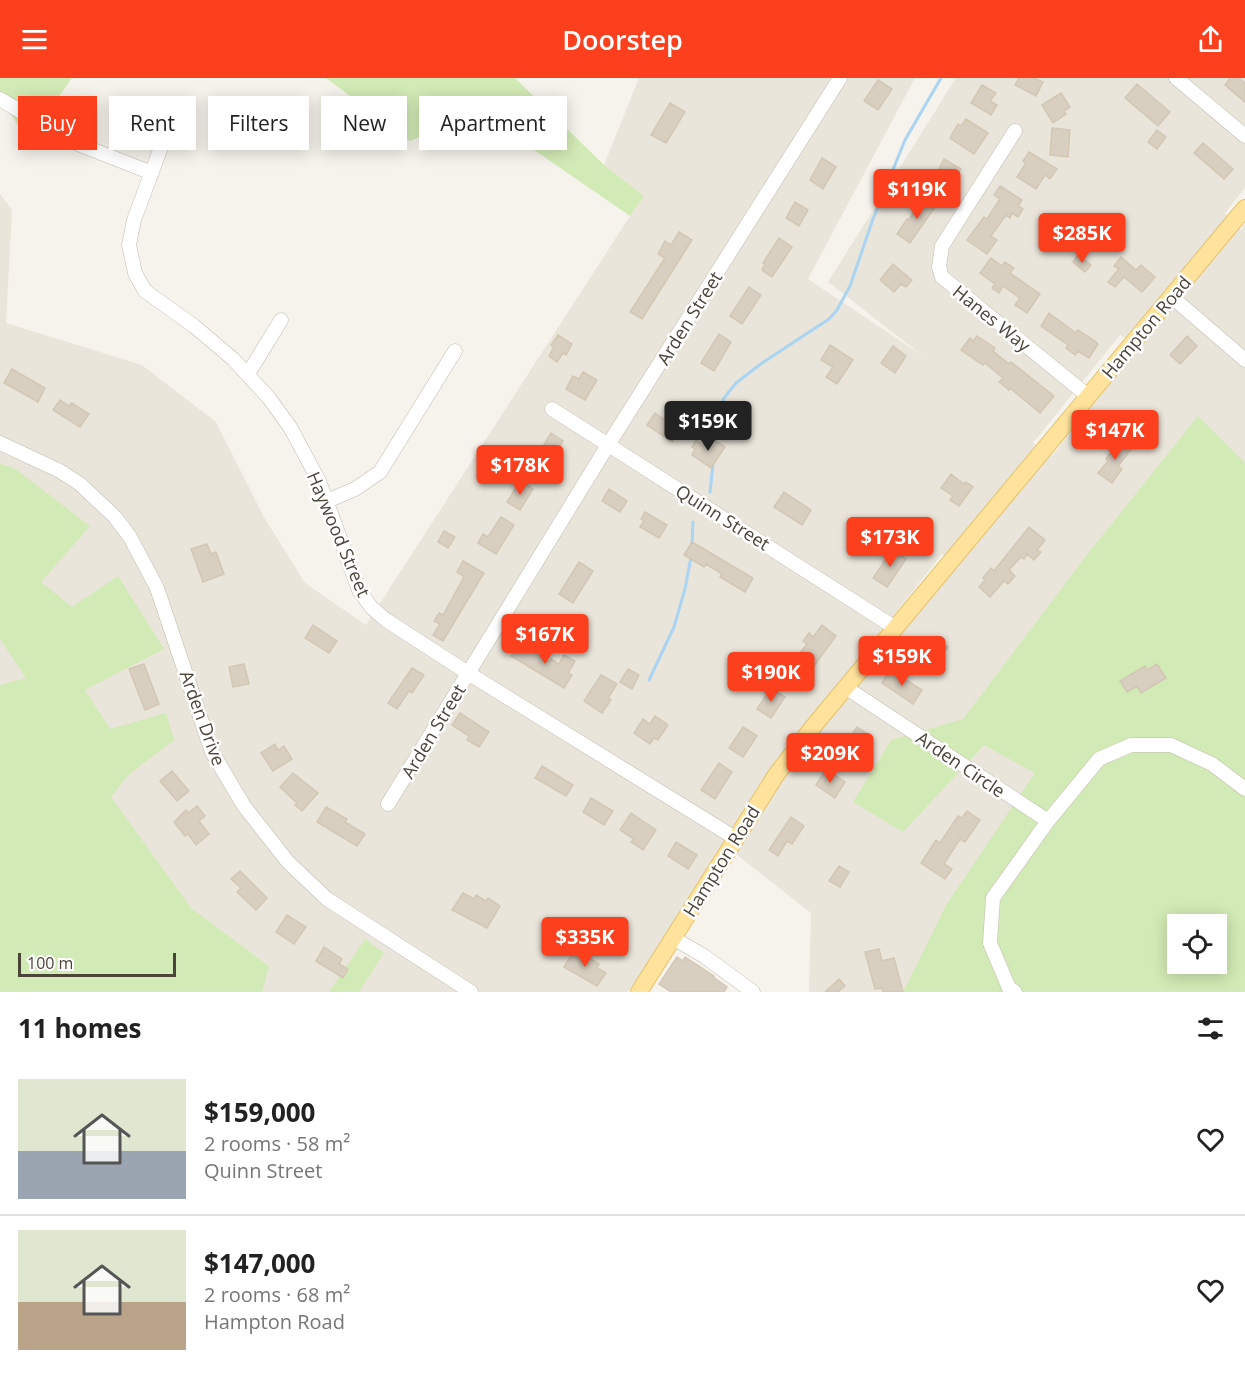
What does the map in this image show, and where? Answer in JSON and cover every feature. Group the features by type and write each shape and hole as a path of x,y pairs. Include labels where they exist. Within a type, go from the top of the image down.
{"main road":[{"name":"Hampton Road","path":"640,992 776,775 894,627 1245,208"}],"street":[{"name":"Arden Street","path":"388,804 609,445 840,78"},
{"path":"1176,78 1245,136"},
{"path":"0,99 68,140 152,173"},
{"name":"Hanes Way","path":"1015,131 942,246 939,267 942,277 1088,396"},
{"name":"Haywood Street","path":"160,150 134,220 129,245 135,273 145,291 194,326 248,374 290,427 319,481 359,590 371,608 468,673 735,838"},
{"path":"1172,297 1245,360"},
{"path":"248,374 281,320"},
{"path":"327,501 356,489 380,472 455,351"},
{"name":"Quinn Street","path":"552,409 894,627"},
{"name":"Arden Drive","path":"0,443 60,471 80,484 115,517 130,537 160,598 212,752 244,806 288,862 327,899 471,992"},
{"name":"Arden Circle","path":"845,687 1047,821"},
{"path":"1015,992 1009,988 990,943 993,898 1047,821 1099,759 1131,745 1171,745 1212,764 1245,789"},
{"path":"673,938 704,956 750,991"}],"shaded area":[{"path":"639,78 915,78 808,279 923,356 828,282 956,78 1245,78 1245,188 1225,213 1241,230 1245,224 1245,992 809,992 811,913 736,854 789,769 956,564 942,554 839,685 758,794 628,992 0,992 0,194 12,210 6,323 142,365 216,422 264,517 305,583 366,625 643,196 604,165","holes":["1120,335 1138,348 1052,456 1033,443"]}],"green space":[{"path":"0,78 72,78 59,96 18,96 18,125 0,98"},
{"path":"326,78 515,78 533,96 419,96 419,137 410,141 407,139 407,96 350,96"},
{"path":"567,129 604,165 644,196 630,216 534,150 567,150"},
{"path":"1198,416 1245,463 1245,992 903,992 946,905 1035,773 984,745 903,832 853,802 891,740 963,719 1089,552"},
{"path":"0,464 14,468 90,526 41,582 72,607 118,576 164,649 85,690 110,729 166,713 174,740 128,775 111,797 191,908 269,966 262,992 0,992 0,685 26,678 0,639"},
{"path":"365,939 384,953 359,992 329,992"}],"building":[{"path":"1019,78 1034,78 1043,82 1036,96 1015,85"},
{"path":"1230,78 1239,78 1245,83 1245,102 1225,85"},
{"path":"878,80 892,89 878,110 864,101"},
{"path":"1137,84 1170,112 1158,126 1125,98"},
{"path":"982,85 996,93 990,101 997,105 991,115 971,103"},
{"path":"1061,93 1070,107 1064,111 1066,114 1053,123 1042,105"},
{"path":"670,103 685,112 666,143 651,135"},
{"path":"966,119 988,133 974,154 950,138 958,124 961,126"},
{"path":"1052,128 1070,130 1068,157 1050,155"},
{"path":"1157,130 1166,137 1157,149 1148,142"},
{"path":"1203,143 1233,169 1224,179 1194,153"},
{"path":"1029,152 1057,169 1050,179 1045,175 1036,189 1017,177 1026,163 1023,161"},
{"path":"822,158 836,167 823,189 810,180"},
{"path":"944,159 961,169 951,185 935,176"},
{"path":"1000,186 1022,200 1018,206 1023,209 1018,217 1012,213 1010,218 1006,215 991,236 997,240 987,254 967,240 984,217 987,219 1000,199 994,195"},
{"path":"923,196 937,204 910,243 897,234 907,219 909,220"},
{"path":"795,202 808,210 799,226 786,218"},
{"path":"679,232 692,240 642,319 630,312 665,258 658,254 665,241 671,245"},
{"path":"779,238 792,247 772,277 762,270 765,264 763,263"},
{"path":"1078,255 1091,265 1085,272 1073,262"},
{"path":"1121,257 1136,270 1141,265 1155,277 1142,292 1124,277 1115,287 1108,282 1119,269 1114,266"},
{"path":"991,258 1002,266 1005,262 1014,268 1010,273 1040,294 1027,313 1015,305 1020,298 1003,286 999,293 992,288 995,284 980,273"},
{"path":"893,264 912,280 906,287 901,284 894,292 880,280"},
{"path":"749,287 761,295 742,324 730,316"},
{"path":"1049,313 1076,333 1078,330 1098,344 1089,358 1078,351 1075,355 1066,348 1068,345 1041,326"},
{"path":"719,334 731,342 714,371 701,363"},
{"path":"558,335 572,344 566,355 563,353 557,362 549,356 554,347 551,345"},
{"path":"977,336 995,348 993,351 1009,364 1011,362 1054,396 1040,413 1010,388 1009,390 999,382 1003,378 985,363 983,365 961,350 970,338 973,341"},
{"path":"1187,336 1197,346 1180,364 1170,355"},
{"path":"830,345 853,360 837,384 826,377 833,367 821,360"},
{"path":"893,346 906,356 895,373 881,363"},
{"path":"12,369 45,388 38,402 4,383"},
{"path":"583,372 597,380 585,400 566,389 573,376 579,379"},
{"path":"60,400 69,406 72,403 89,414 80,427 53,410"},
{"path":"655,413 680,430 672,442 647,425"},
{"path":"551,433 563,441 545,470 533,463"},
{"path":"711,438 725,447 711,468 692,455 695,449 692,447 696,440 706,447"},
{"path":"1121,439 1132,448 1118,466 1122,469 1112,483 1098,473"},
{"path":"489,446 502,453 497,462 484,454"},
{"path":"951,474 964,484 966,482 973,487 959,506 950,500 953,496 941,488"},
{"path":"520,481 533,489 520,510 507,502"},
{"path":"609,489 627,501 620,512 602,501"},
{"path":"784,492 811,510 802,525 774,507"},
{"path":"645,512 667,525 659,538 640,527 644,521 641,519"},
{"path":"501,517 514,525 496,554 478,543 483,534 488,537"},
{"path":"1029,527 1045,540 1037,550 1041,552 1034,560 1027,554 1024,559 1021,557 1009,570 1015,576 1008,584 1004,581 990,597 979,587 985,580 983,578 991,568 994,571"},
{"path":"444,531 455,537 448,548 438,542"},
{"path":"692,542 753,578 745,592 720,577 722,574 706,564 704,567 684,555"},
{"path":"207,544 211,554 216,552 224,574 203,582 191,549"},
{"path":"892,550 906,559 887,587 873,578"},
{"path":"463,561 484,573 443,641 433,635 440,624 434,621 439,613 443,615 464,577 457,572"},
{"path":"579,562 593,571 573,603 559,594"},
{"path":"313,625 337,641 329,653 305,638"},
{"path":"822,625 836,636 811,670 796,658 807,644 803,641 809,633 813,637"},
{"path":"933,640 937,642 939,640 948,647 926,674 914,665"},
{"path":"519,643 549,662 551,659 559,664 564,655 575,661 568,673 572,675 564,688 511,656"},
{"path":"144,664 159,704 145,710 129,669"},
{"path":"244,664 249,684 233,687 229,667"},
{"path":"1157,664 1166,678 1141,693 1137,686 1127,692 1120,681 1145,666 1147,670"},
{"path":"412,668 424,675 397,709 388,703"},
{"path":"628,669 639,675 632,689 620,682"},
{"path":"890,670 922,690 913,704 882,683"},
{"path":"601,675 617,684 608,698 611,700 602,713 584,701"},
{"path":"771,688 785,697 771,718 757,709"},
{"path":"460,713 489,732 479,747 467,740 469,736 452,725"},
{"path":"655,716 668,725 658,740 654,738 650,744 634,733 643,719 650,724"},
{"path":"743,727 757,736 743,757 729,748"},
{"path":"857,727 872,737 863,750 857,746 852,753 844,747"},
{"path":"275,744 278,750 284,746 292,759 273,771 261,753"},
{"path":"719,763 732,772 715,799 701,790"},
{"path":"542,766 573,785 566,796 535,778"},
{"path":"826,769 845,782 835,798 816,785"},
{"path":"172,771 189,791 177,801 160,781"},
{"path":"293,773 318,793 302,811 280,787"},
{"path":"591,798 613,811 604,825 583,812"},
{"path":"197,806 205,816 199,821 209,834 196,845 188,834 185,836 174,822 186,810 188,813"},
{"path":"326,807 347,819 345,822 365,834 357,846 317,822"},
{"path":"967,811 980,820 965,842 960,839 944,864 952,869 945,879 921,863 936,840 940,843 958,816 962,818"},
{"path":"631,813 656,830 643,850 631,842 634,839 620,830"},
{"path":"791,817 804,826 792,844 787,841 778,856 769,850"},
{"path":"676,842 697,855 688,869 668,856"},
{"path":"839,866 849,872 840,887 829,881"},
{"path":"240,871 267,898 256,910 237,892 241,888 231,879"},
{"path":"463,893 474,899 476,895 486,901 488,898 500,906 487,928 452,910"},
{"path":"287,915 306,927 294,944 276,932"},
{"path":"324,947 342,959 339,964 348,969 343,978 316,961"},
{"path":"575,949 599,964 597,968 606,973 597,986 564,967"},
{"path":"879,949 882,961 894,958 903,992 883,992 882,988 875,989 865,952"},
{"path":"677,957 683,961 685,957 714,976 727,987 724,992 671,992 659,984"},
{"path":"839,979 845,986 838,992 825,992"}],"waterway":[{"path":"715,442 718,417 724,398 736,383 829,319 837,310 850,286 873,219 905,140 941,78"},
{"path":"710,492 713,464"},
{"path":"692,545 693,522"},
{"path":"649,680 674,627 691,557"}]}
